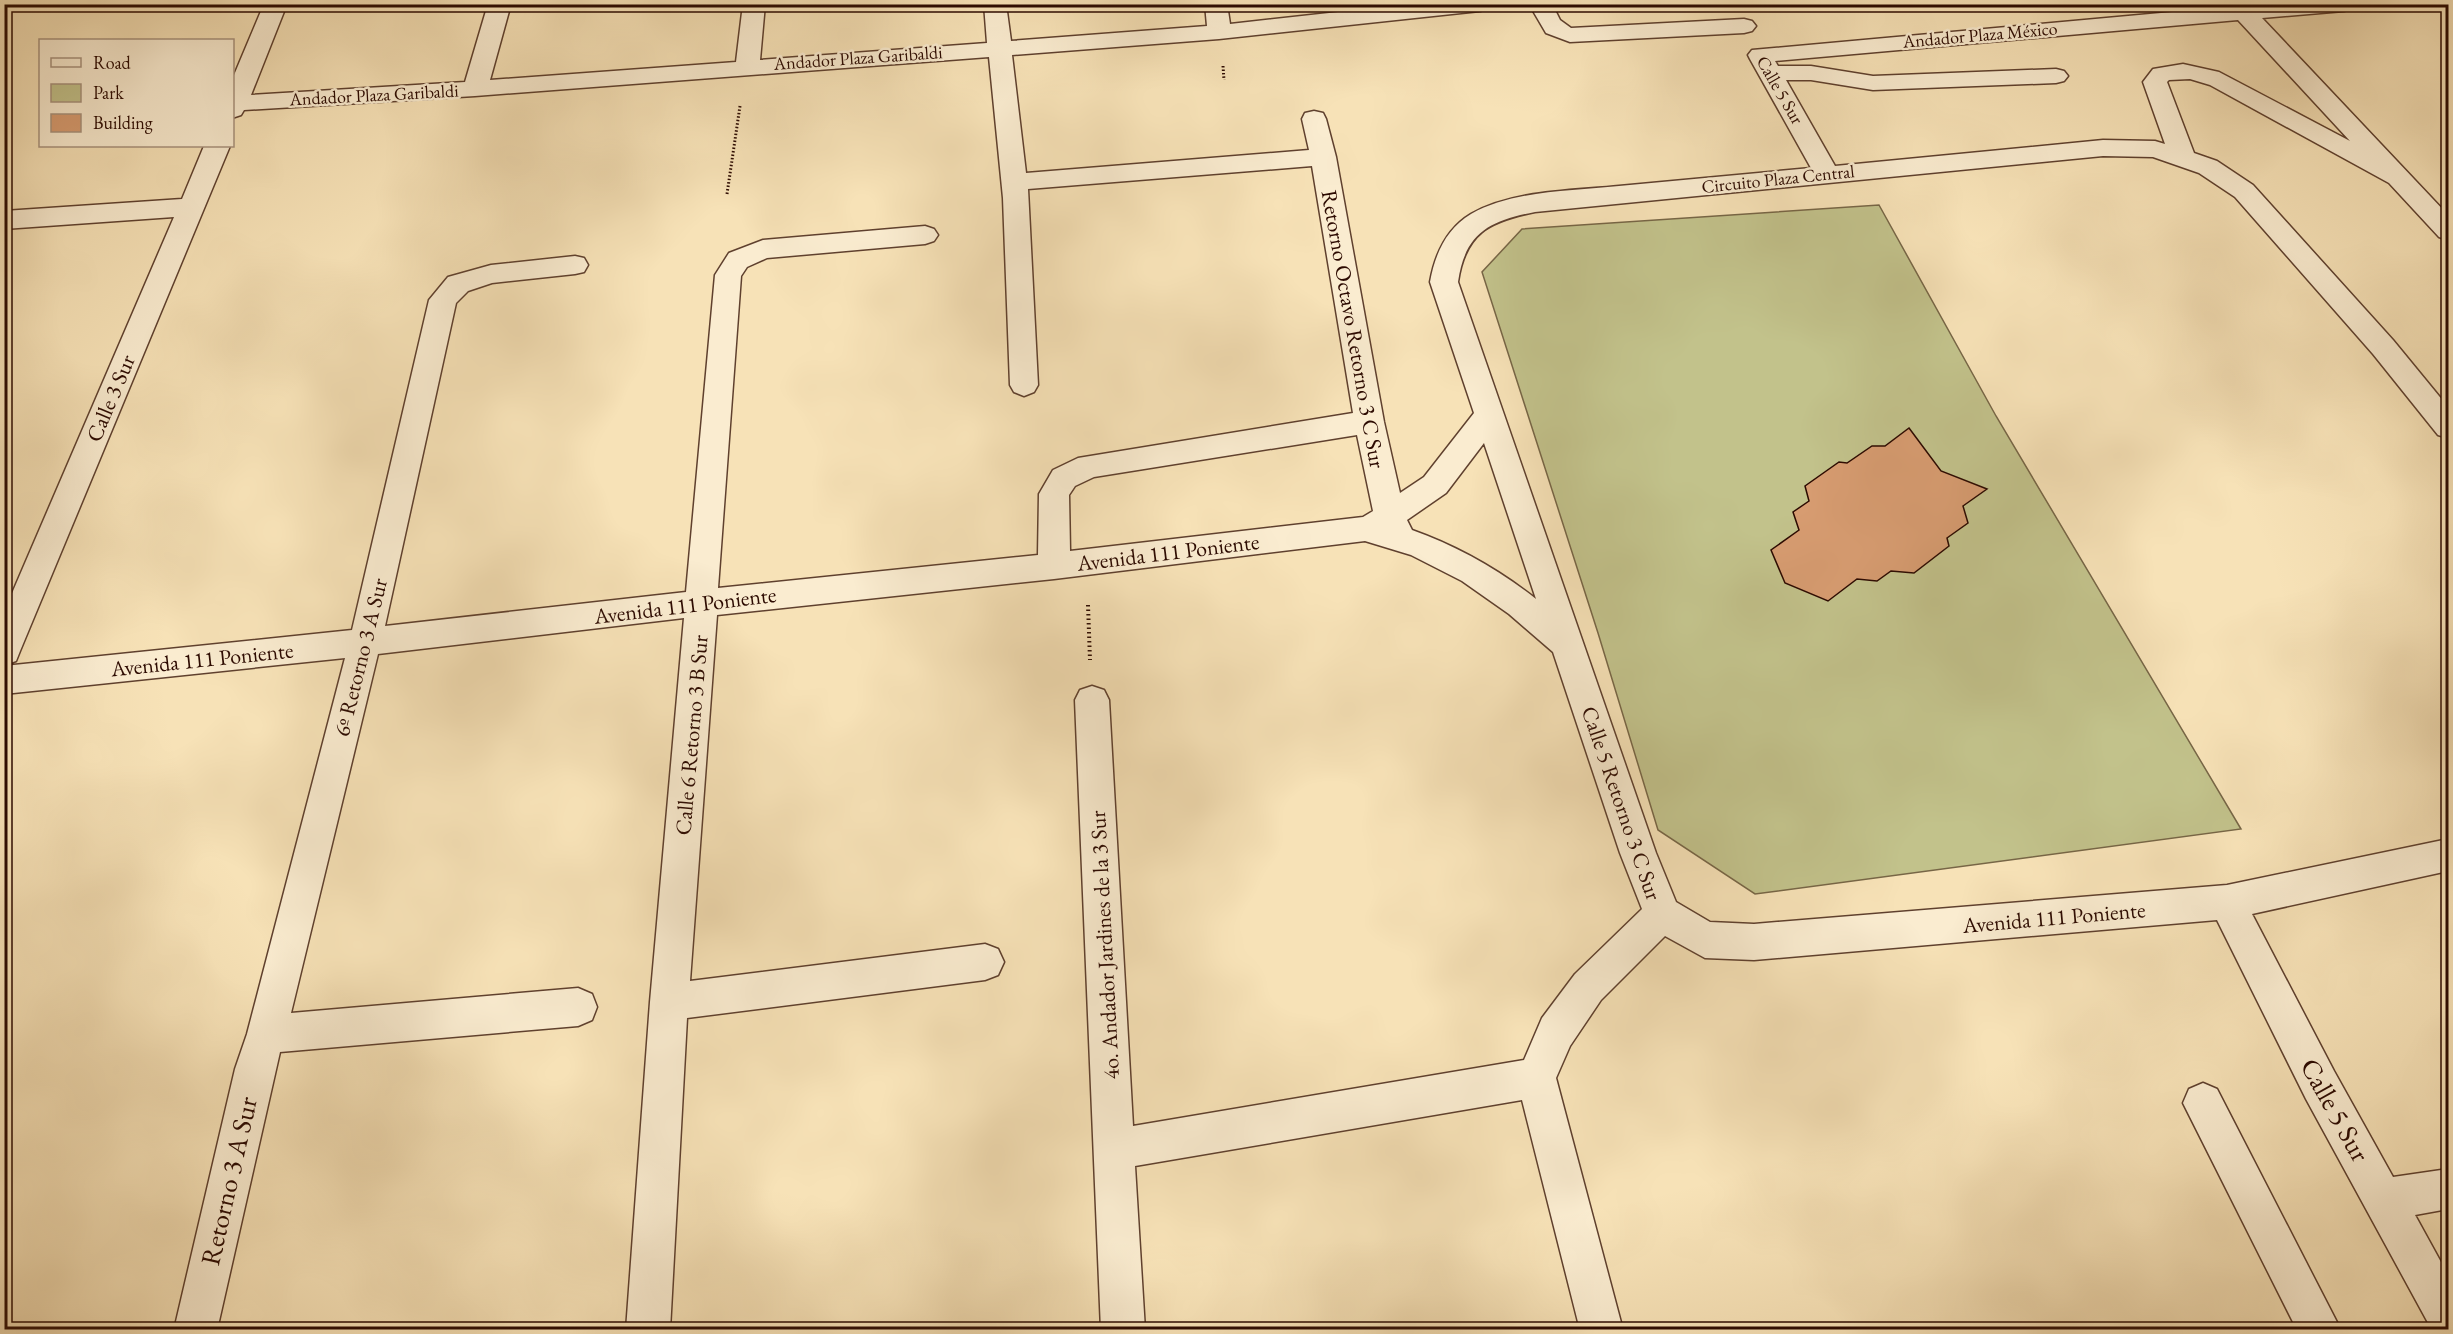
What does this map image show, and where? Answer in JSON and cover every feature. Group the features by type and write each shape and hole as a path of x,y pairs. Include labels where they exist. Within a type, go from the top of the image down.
{"street":[{"path":"234,106 276,4"},
{"path":"475,89 500,4"},
{"path":"747,67 754,4"},
{"path":"994,4 1013,182 1024,384"},
{"path":"1216,4 1219,32"},
{"name":"Andador Plaza Garibaldi","path":"234,106 1219,32 1480,4"},
{"path":"1540,4 1551,27 1560,33 1570,35 1744,26"},
{"name":"Calle 5 Sur","path":"1732,4 1828,175"},
{"name":"Andador Plaza México","path":"1765,64 2239,8 2344,4"},
{"path":"2239,8 2448,231"},
{"path":"1765,64 1811,74 1873,83 2056,76"},
{"path":"2183,158 2155,82 2162,74 2179,70 2199,72 2218,80 2399,178"},
{"name":"Retorno Octavo Retorno 3 C Sur","path":"1314,119 1323,157 1385,527"},
{"name":"Calle 3 Sur","path":"4,651 217,147"},
{"name":"Circuito Plaza Central","path":"1444,282 1445,261 1458,242 1473,226 1490,215 1508,208 2103,148 2155,149 2208,167 2244,191 2447,422"},
{"path":"1013,182 1323,157"},
{"path":"4,220 190,207"},
{"name":"Calle 6 Retorno 3 B Sur","path":"648,1329 669,1002 728,275 738,260 763,249 925,235"},
{"name":"6º Retorno 3 A Sur","path":"266,1034 365,642 444,300 458,284 491,274 574,266"},
{"name":"Calle 5 Retorno 3 C Sur","path":"1444,282 1638,853 1662,914 1588,987 1556,1032 1536,1078"},
{"name":"Avenida 111 Poniente","path":"4,680 365,642 851,586 1054,566 1385,527 1435,485 1488,416"},
{"path":"1054,566 1054,494 1064,478 1089,466 1369,422"},
{"path":"1385,527 1478,573 1518,602 1566,643"},
{"name":"4o. Andador Jardines de la 3 Sur","path":"1092,700 1123,1329"},
{"name":"Avenida 111 Poniente","path":"1662,914 1705,940 1754,942 2227,902 2448,855"},
{"name":"Calle 5 Sur","path":"2227,902 2320,1085 2448,1316"},
{"path":"669,1002 985,962"},
{"path":"266,1034 578,1007"},
{"name":"Retorno 3 A Sur","path":"195,1329 255,1069 266,1034"},
{"path":"1114,1149 1536,1078 1602,1329"},
{"path":"2203,1103 2320,1329"},
{"path":"2384,1198 2448,1189"}],"path":[{"path":"726,194 747,67"},
{"path":"1086,561 1092,700"}],"green space":[{"path":"1879,205 1996,416 2241,829 1755,894 1658,830 1598,633 1482,272 1522,229"}],"building":[{"path":"1909,428 1941,471 1987,489 1963,506 1968,523 1947,538 1949,546 1914,573 1891,571 1877,581 1857,579 1828,601 1785,583 1771,550 1799,530 1793,512 1809,501 1805,486 1839,462 1847,463 1872,446 1885,446"}]}
